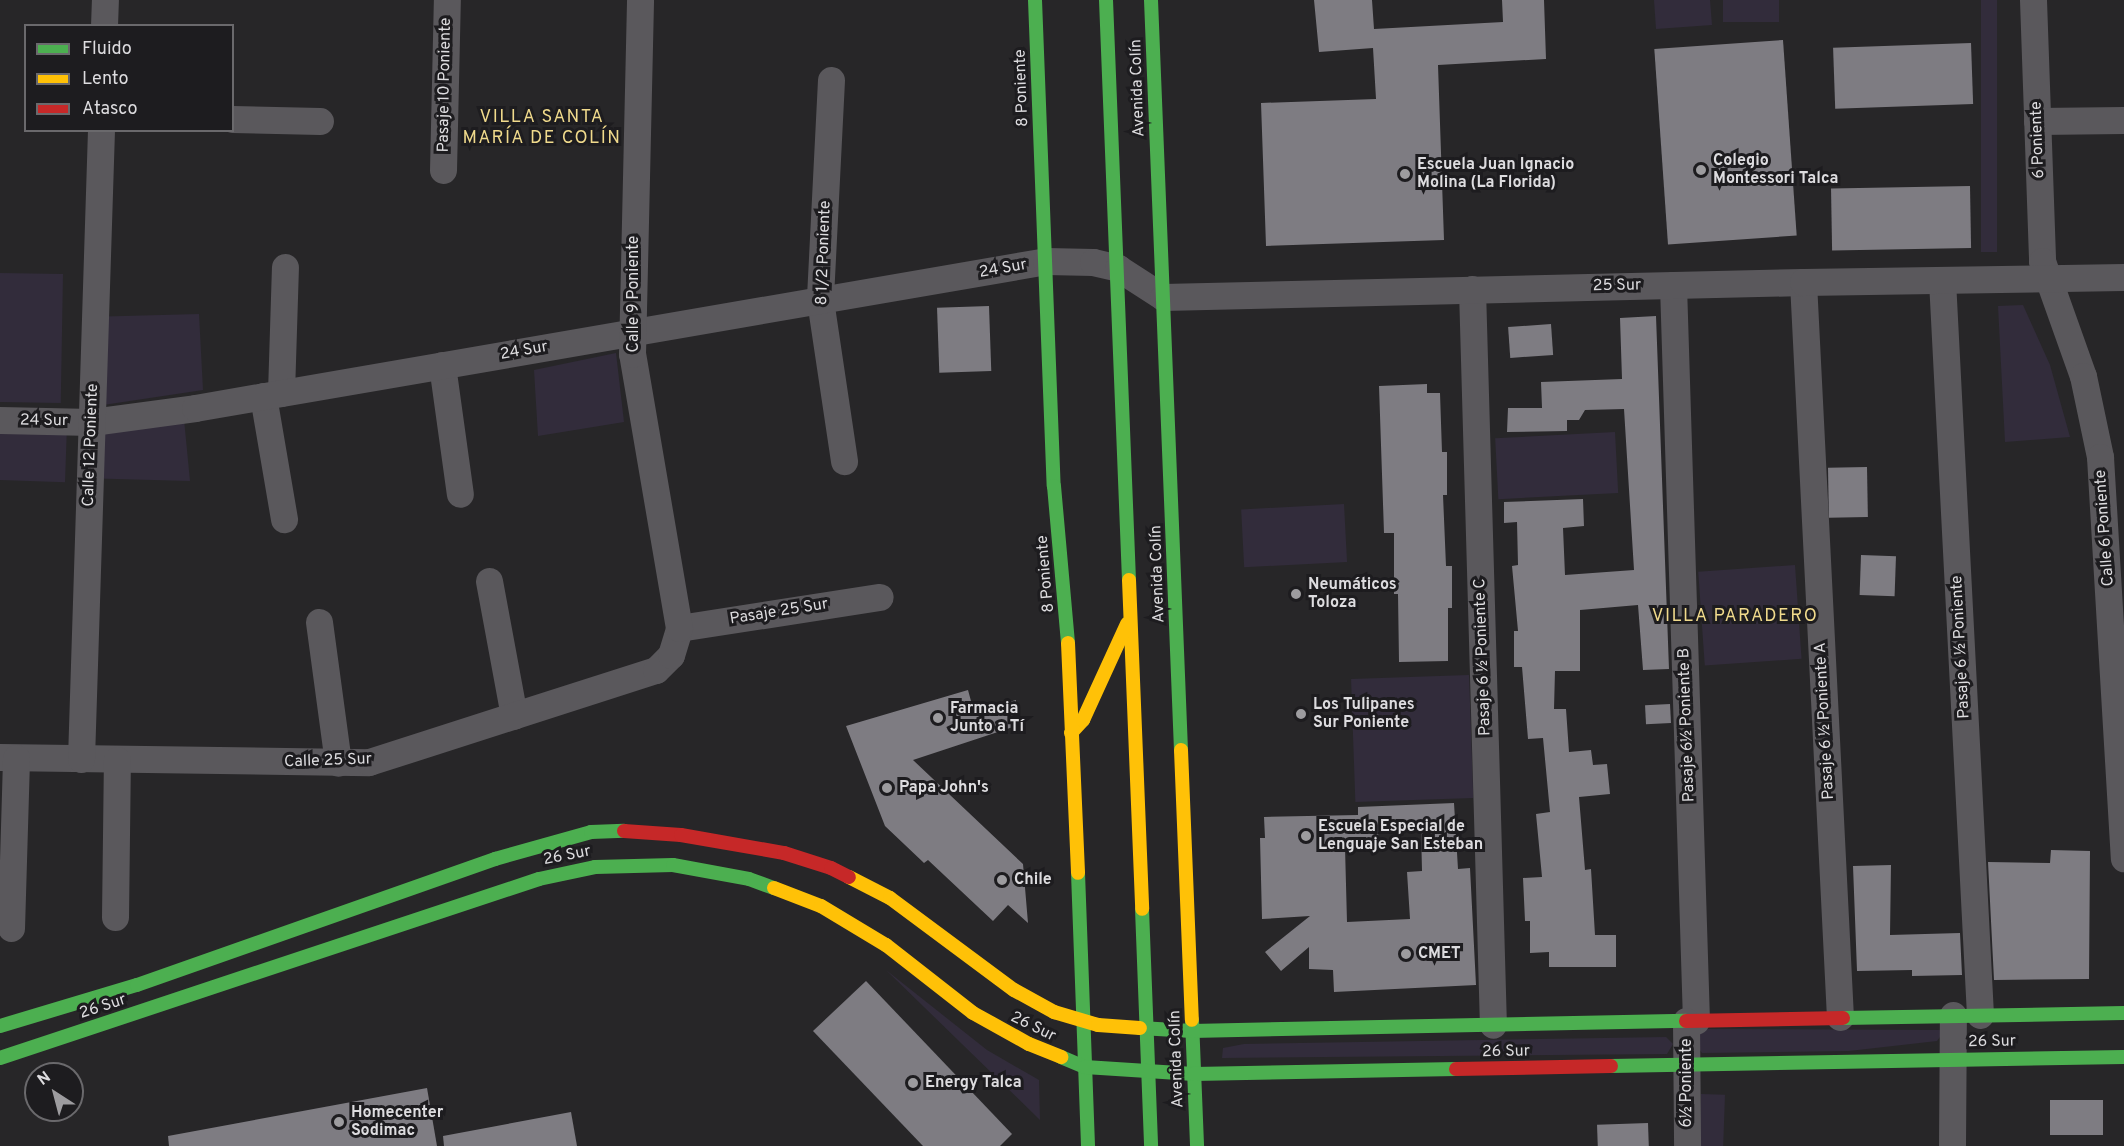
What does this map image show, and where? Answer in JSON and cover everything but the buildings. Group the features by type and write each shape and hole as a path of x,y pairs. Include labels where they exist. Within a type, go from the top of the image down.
{"street":[{"path":"104,24 105,0"},
{"name":"Pasaje 10 Poniente","path":"444,170 447,0"},
{"name":"Calle 9 Poniente","path":"640,0 632,332 645,435 679,628 671,655"},
{"name":"8 Poniente","path":"1035,0 1054,486 1070,662 1088,1146"},
{"name":"Avenida Colín","path":"1106,0 1151,1146"},
{"name":"Avenida Colín","path":"1151,0 1197,1146"},
{"name":"6 Poniente","path":"2033,0 2042,261 2047,279"},
{"name":"8 1/2 Poniente","path":"831,80 820,300 844,461"},
{"path":"234,120 320,121"},
{"path":"2037,121 2124,120"},
{"name":"Calle 12 Poniente","path":"81,759 101,132"},
{"name":"24 Sur","path":"0,420 92,422 272,395 1046,261 1093,262 1118,268"},
{"path":"284,519 272,395 285,267"},
{"path":"1118,268 1163,297"},
{"name":"25 Sur","path":"1163,297 1803,282 2124,278"},
{"name":"Calle 6 Poniente","path":"2047,279 2083,376 2097,434 2119,675 2124,858"},
{"name":"Pasaje 6 ½ Poniente","path":"1942,280 1980,1015"},
{"name":"Pasaje 6 ½ Poniente A","path":"1803,282 1840,1017"},
{"name":"Pasaje 6½ Poniente B","path":"1673,285 1691,1021"},
{"name":"Pasaje 6 ½ Poniente C","path":"1472,289 1493,1025"},
{"path":"442,365 460,494"},
{"path":"489,581 514,716"},
{"name":"Pasaje 25 Sur","path":"679,628 880,597"},
{"path":"1071,734 1083,720 1111,663 1124,634 1130,611"},
{"path":"319,622 338,763"},
{"name":"Calle 25 Sur","path":"8,758 369,762 656,670 671,655"},
{"path":"8,758 11,928"},
{"path":"115,918 117,760"},
{"path":"596,867 597,855 626,831"},
{"name":"26 Sur","path":"0,1026 137,985 495,859 591,832 626,831 681,835 744,845 784,853 831,868 890,898 1014,990 1054,1012 1083,1023 1147,1030 1192,1031 2124,1013"},
{"name":"26 Sur","path":"0,1058 538,879 596,867 673,865 739,876 785,890 854,924 886,945 944,992 1003,1031 1085,1067 1194,1074 2124,1057"},
{"path":"1952,1146 1953,1015"},
{"name":"6½ Poniente","path":"1687,1146 1687,1066 1691,1021"},
{"path":"2089,1057 2111,1041"}],"shaded area":[{"path":"1654,0 1710,0 1712,25 1656,29"},
{"path":"1723,0 1779,0 1779,22 1723,22"},
{"path":"1981,0 1997,0 1997,252 1981,252"},
{"path":"0,273 63,274 61,403 0,402"},
{"path":"2023,305 2050,365 2070,437 2005,442 1998,306"},
{"path":"199,314 203,390 83,408 86,317"},
{"path":"616,353 624,422 538,436 534,370"},
{"path":"183,409 190,481 79,478 80,424"},
{"path":"0,424 67,426 65,482 0,480"},
{"path":"1615,432 1618,493 1498,499 1495,438"},
{"path":"1344,504 1347,562 1244,567 1241,509"},
{"path":"1795,565 1802,659 1705,666 1698,572"},
{"path":"1469,675 1473,798 1355,802 1351,679"},
{"path":"886,970 987,1050 1039,1080 1040,1120"},
{"path":"1701,1029 1945,1030 1937,1041 1849,1051 1702,1053 1693,1041"},
{"path":"1666,1037 1673,1044 1667,1054 1222,1058 1223,1048 1244,1044"},
{"path":"1701,1094 1725,1095 1723,1146 1699,1146"}],"traffic: fast":[{"path":"1035,0 1054,486 1068,643"},
{"path":"1106,0 1129,580"},
{"path":"1151,0 1181,750"},
{"path":"0,1026 137,985 495,859 591,832 624,831"},
{"path":"0,1058 539,879 595,867 673,865 749,879 774,888"},
{"path":"1078,873 1088,1146"},
{"path":"1142,909 1151,1146"},
{"path":"1843,1018 2124,1013"},
{"path":"1192,1020 1197,1146"},
{"path":"1140,1028 1192,1031 1686,1021"},
{"path":"1061,1057 1085,1067 1194,1074 1456,1069"},
{"path":"1611,1066 2124,1057"}],"traffic: slow":[{"path":"1129,580 1142,909"},
{"path":"1071,733 1083,720 1127,624"},
{"path":"1068,643 1078,873"},
{"path":"1181,750 1192,1020"},
{"path":"849,877 890,898 1014,990 1054,1012 1098,1025 1140,1028"},
{"path":"774,888 821,906 886,945 973,1013 1029,1044 1061,1057"}],"traffic: jam":[{"path":"624,831 681,835 784,853 831,868 849,877"},
{"path":"1686,1021 1843,1018"},
{"path":"1456,1069 1611,1066"}],"place":[{"name":"Colegio Montessori Talca","path":"1701,170"},
{"name":"Escuela Juan Ignacio Molina (La Florida)","path":"1405,174"},
{"name":"Neumáticos Toloza","path":"1296,594"},
{"name":"Los Tulipanes Sur Poniente","path":"1301,714"},
{"name":"Farmacia Junto a Tí","path":"938,718"},
{"name":"Papa John's","path":"887,788"},
{"name":"Escuela Especial de Lenguaje San Esteban","path":"1306,836"},
{"name":"Chile","path":"1002,880"},
{"name":"CMET","path":"1406,954"},
{"name":"Energy Talca","path":"913,1083"},
{"name":"Homecenter Sodimac","path":"339,1122"}],"district":[{"name":"VILLA SANTA MARÍA DE COLÍN","path":"542,129"},
{"name":"VILLA PARADERO","path":"1735,617"}]}
